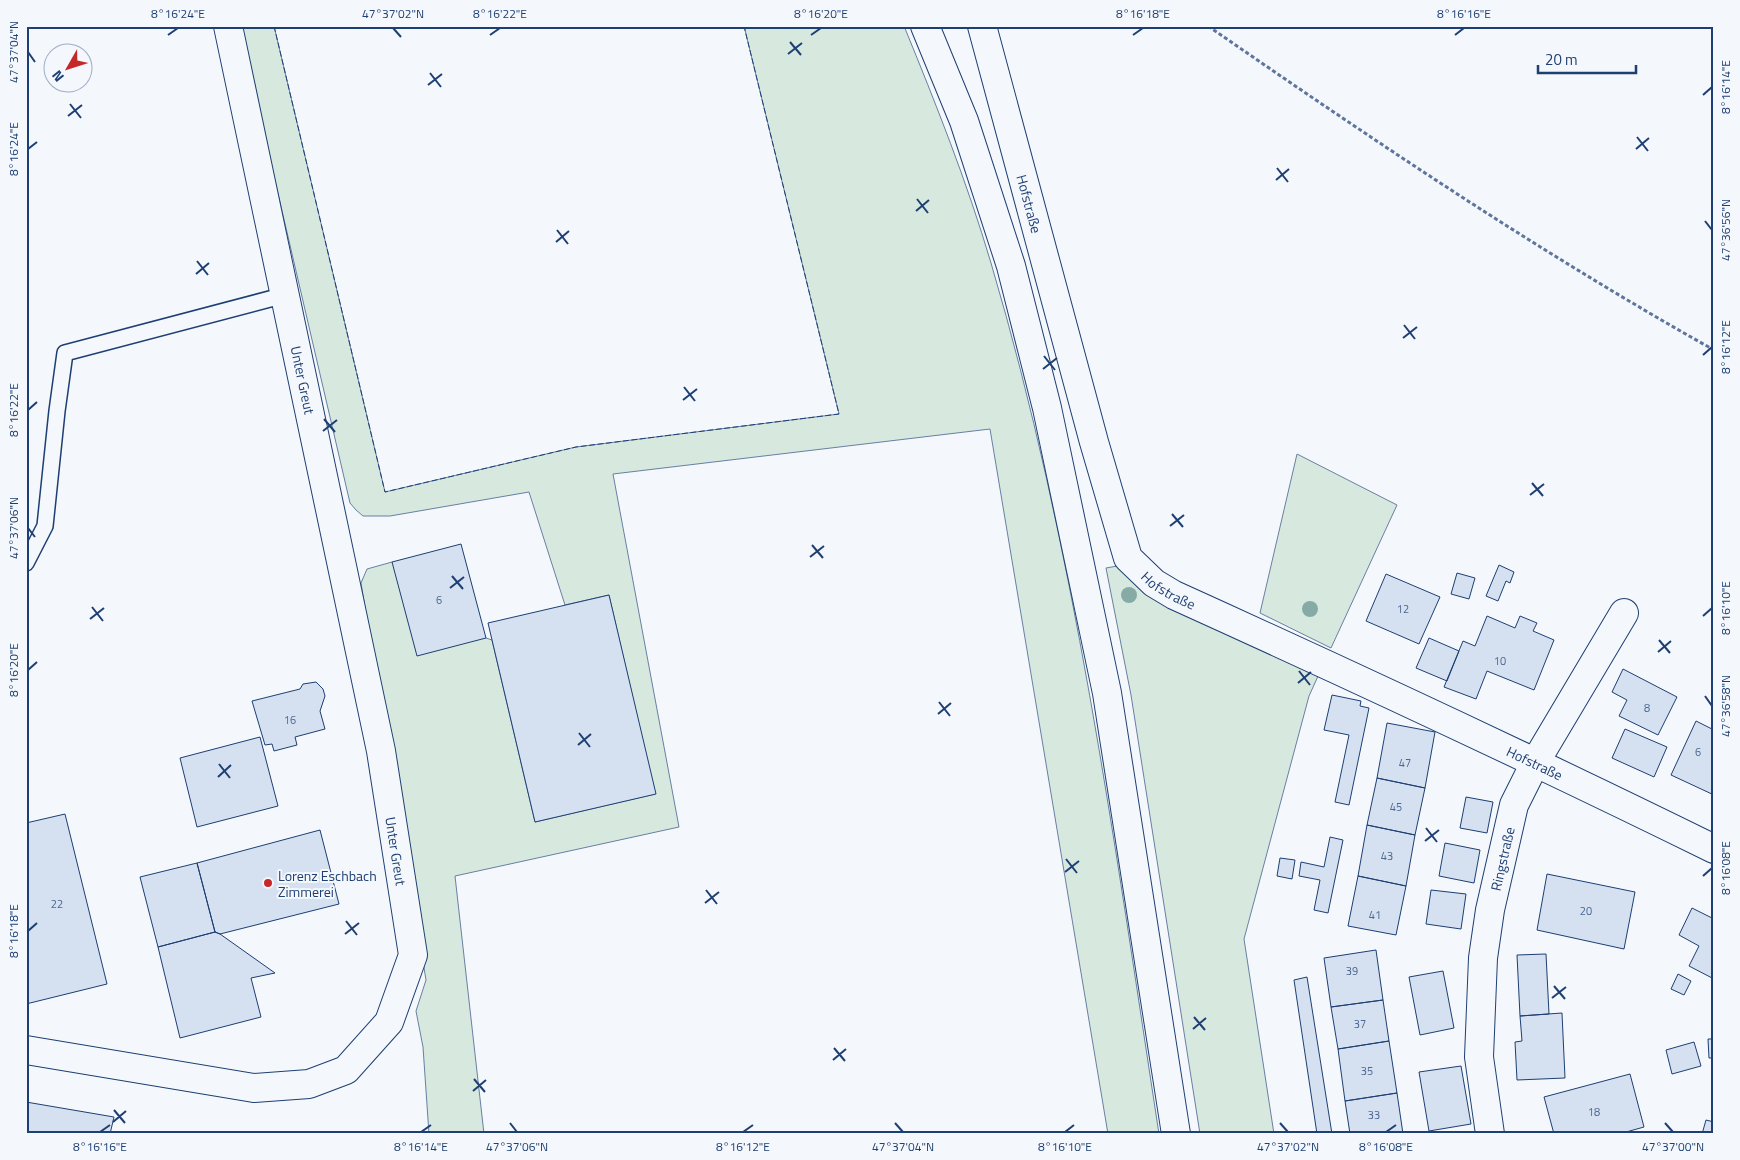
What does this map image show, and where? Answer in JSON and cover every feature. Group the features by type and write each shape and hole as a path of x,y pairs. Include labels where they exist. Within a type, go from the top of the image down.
{"street":[{"name":"Unter Greut","path":"26,1050 254,1088 309,1084 346,1070 389,1022 413,955 381,751 228,26"},
{"path":"925,26 964,121 1009,259 1047,408 1107,693 1176,1134"},
{"name":"Hofstraße","path":"982,26 1091,432 1128,558 1154,583 1174,595 1382,689 1714,849"},
{"name":"Ringstraße","path":"1490,1134 1479,1056 1483,958 1490,910 1514,805 1536,762 1624,613"}],"lane":[{"path":"26,563 45,526 64,353 285,295"}],"path":[{"path":"1208,26 1345,120 1501,223 1632,304 1714,350"}],"shaded area":[{"path":"239,26 274,26 385,492 576,447 839,414 744,26 904,26 950,143 982,233 1020,370 1046,478 1090,695 1126,914 1159,1134 1108,1134 990,429 613,474 679,827 455,876 484,1134 429,1134 423,1047 416,1011 426,980 361,583 367,569 392,562 486,638 492,640 535,822 655,794 609,595 565,605 529,492 390,516 363,516 350,503"},
{"path":"1297,454 1397,505 1331,648 1260,613"},
{"path":"1123,565 1319,674 1309,696 1244,939 1274,1134 1200,1134 1131,695 1106,568"}],"building":[{"path":"461,544 486,638 417,656 392,562"},
{"path":"1499,565 1514,572 1510,583 1506,581 1498,601 1486,596"},
{"path":"1457,573 1475,578 1469,599 1451,594"},
{"path":"1386,574 1440,597 1419,644 1366,621"},
{"path":"609,595 656,794 535,822 488,623"},
{"path":"1487,616 1515,628 1520,616 1537,623 1533,631 1554,640 1534,690 1487,671 1476,699 1444,687 1463,641 1475,646"},
{"path":"1429,638 1459,651 1447,681 1416,668"},
{"path":"1623,669 1677,697 1658,735 1619,716 1627,700 1612,692"},
{"path":"316,682 323,689 325,696 320,711 325,729 295,737 297,745 274,751 272,744 265,745 252,701 300,689 303,684"},
{"path":"1332,695 1361,701 1360,706 1369,708 1349,805 1335,802 1349,735 1324,730"},
{"path":"1696,721 1714,730 1714,795 1671,775"},
{"path":"1387,723 1435,732 1425,788 1377,778"},
{"path":"1625,729 1667,747 1654,777 1612,758"},
{"path":"260,737 278,806 197,827 180,758"},
{"path":"1377,778 1425,788 1415,835 1367,825"},
{"path":"1466,797 1493,802 1487,833 1460,828"},
{"path":"65,814 107,984 26,1004 26,823"},
{"path":"1367,825 1415,835 1406,886 1358,876"},
{"name":"Lorenz Eschbach Zimmerei","path":"320,830 339,904 220,934 215,932 197,863"},
{"path":"1330,837 1343,840 1328,913 1314,910 1320,880 1299,876 1301,862 1324,867"},
{"path":"1445,843 1480,850 1474,883 1439,876"},
{"path":"1280,858 1295,860 1292,879 1277,876"},
{"path":"197,863 215,932 158,947 140,877"},
{"path":"1547,874 1635,892 1624,949 1537,930"},
{"path":"1358,876 1406,886 1396,935 1348,926"},
{"path":"1431,890 1466,894 1461,929 1426,924"},
{"path":"1692,908 1712,918 1714,915 1714,979 1689,966 1699,946 1679,935"},
{"path":"215,932 275,973 251,978 261,1017 180,1038 158,947"},
{"path":"1376,950 1383,1000 1331,1007 1324,958"},
{"path":"1546,954 1549,1014 1520,1016 1517,955"},
{"path":"1443,971 1454,1028 1420,1035 1409,977"},
{"path":"1678,974 1691,981 1684,995 1671,989"},
{"path":"1307,977 1332,1134 1317,1134 1294,980"},
{"path":"1383,1000 1389,1041 1338,1049 1331,1007"},
{"path":"1562,1013 1565,1078 1517,1080 1515,1042 1522,1041 1520,1016"},
{"path":"1708,1039 1714,1039 1714,1058 1709,1058"},
{"path":"1389,1041 1397,1093 1345,1101 1338,1049"},
{"path":"1694,1042 1701,1066 1672,1074 1666,1050"},
{"path":"1461,1066 1471,1124 1429,1131 1419,1072"},
{"path":"1630,1074 1644,1127 1619,1134 1554,1134 1544,1097"},
{"path":"1397,1093 1403,1134 1350,1134 1345,1101"},
{"path":"26,1102 114,1117 110,1134 26,1134"},
{"path":"1706,1120 1714,1122 1714,1134 1702,1134"}],"fence":[{"path":"274,26 385,492 576,447 839,414 744,26"}],"place":[{"name":"Lorenz Eschbach Zimmerei","path":"268,883"}]}
